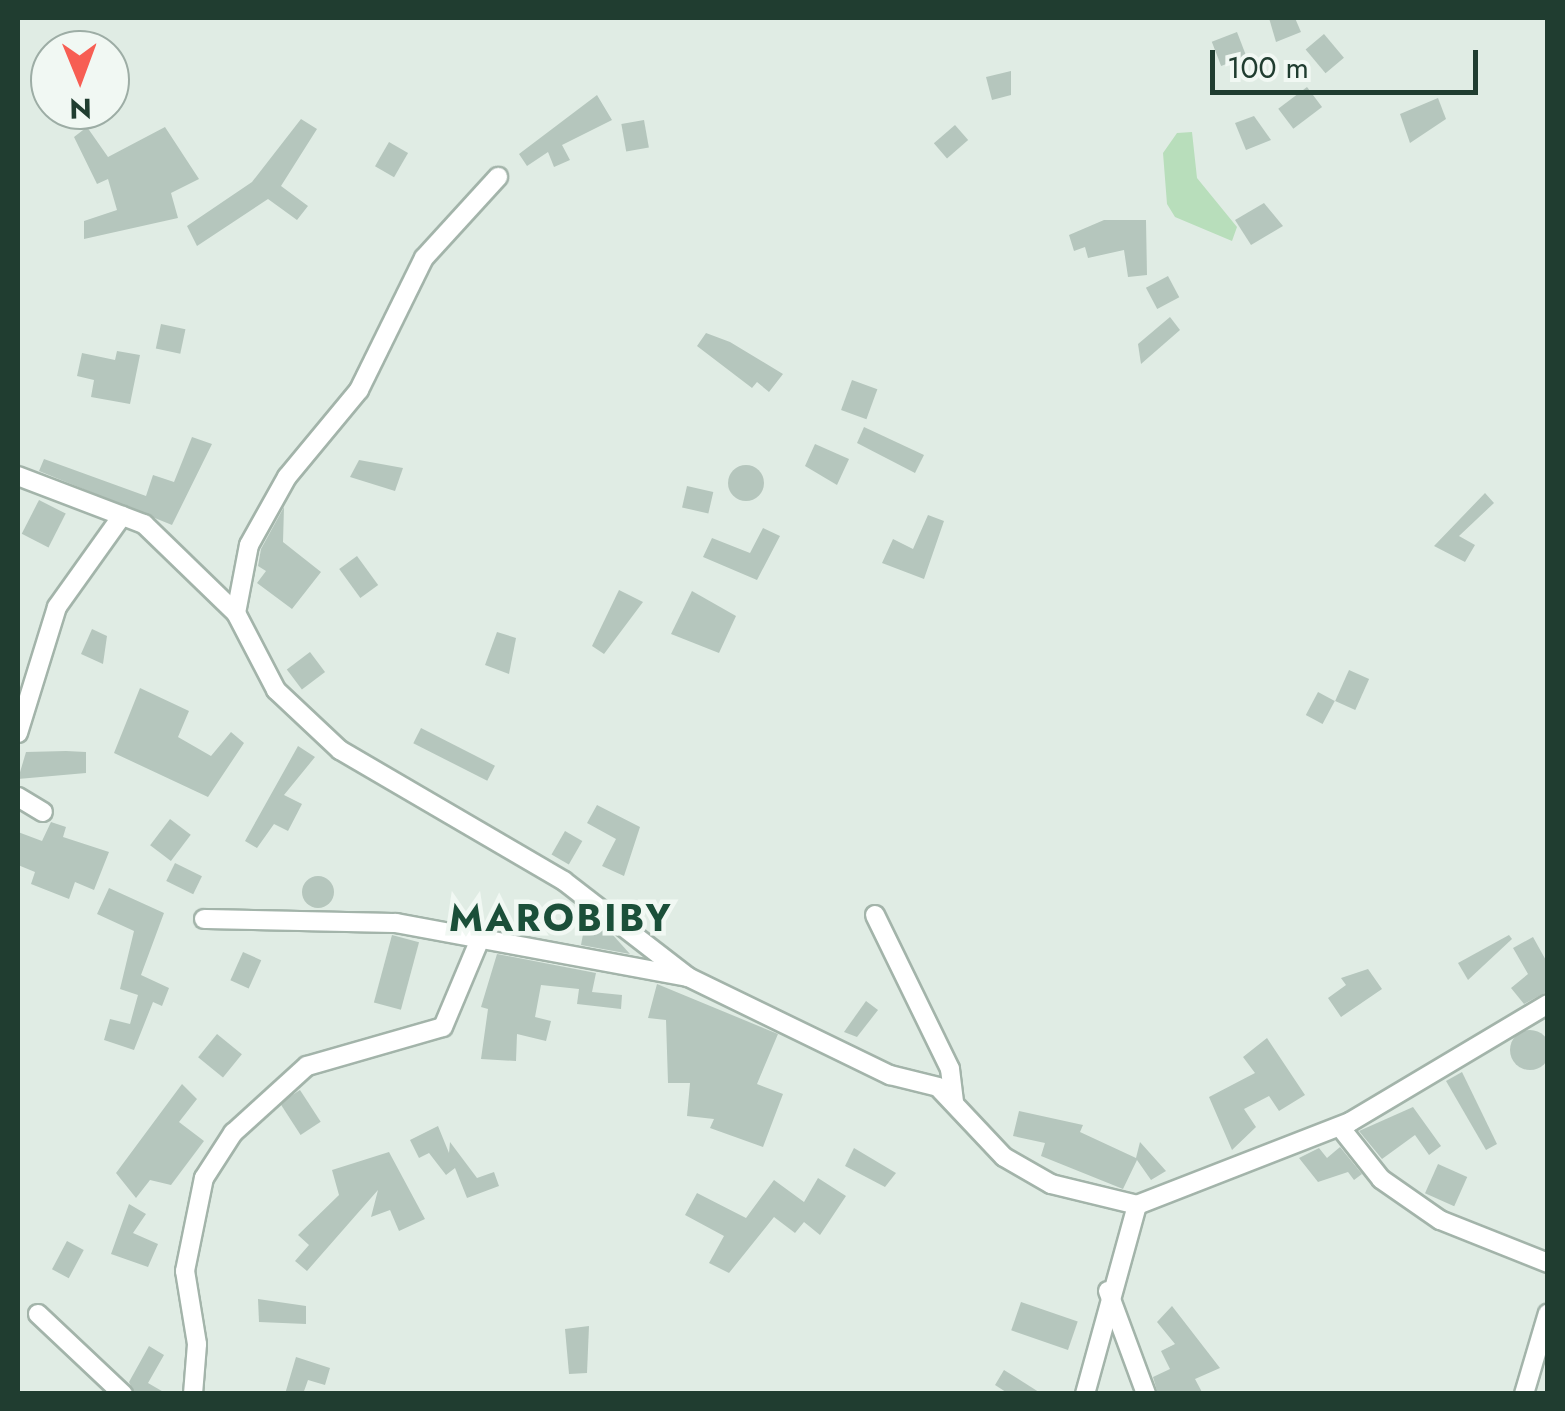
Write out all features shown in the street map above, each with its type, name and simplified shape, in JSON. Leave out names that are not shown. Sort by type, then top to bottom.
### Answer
[{"type":"street","points":[[236,613],[250,546],[287,478],[359,390],[424,258],[498,177]]},
{"type":"street","points":[[18,476],[122,516],[187,556],[236,613],[276,690],[340,750],[564,880],[688,977],[954,1102],[1004,1157],[1051,1184],[1137,1204],[1340,1126],[1548,1004]]},
{"type":"street","points":[[18,733],[57,607],[122,516]]},
{"type":"street","points":[[18,798],[43,812]]},
{"type":"street","points":[[875,915],[950,1068],[954,1102]]},
{"type":"street","points":[[204,919],[396,923],[688,977]]},
{"type":"street","points":[[194,1394],[197,1344],[184,1272],[204,1178],[233,1132],[307,1066],[443,1027],[480,939]]},
{"type":"street","points":[[1340,1126],[1381,1179],[1440,1220],[1548,1263]]},
{"type":"street","points":[[1085,1394],[1107,1288],[1137,1204]]},
{"type":"street","points":[[1107,1288],[1146,1394]]},
{"type":"street","points":[[1524,1394],[1548,1313]]},
{"type":"street","points":[[38,1314],[124,1394]]},
{"type":"green space","points":[[1192,132],[1197,178],[1237,227],[1232,241],[1175,217],[1167,204],[1163,153],[1177,133]]},
{"type":"building","points":[[1269,18],[1295,18],[1301,32],[1276,42]]},
{"type":"building","points":[[1237,32],[1246,56],[1221,66],[1212,42]]},
{"type":"building","points":[[1324,34],[1344,58],[1326,73],[1306,49]]},
{"type":"building","points":[[1011,71],[1011,95],[992,100],[986,77]]},
{"type":"building","points":[[1307,87],[1322,107],[1293,129],[1278,109]]},
{"type":"building","points":[[597,95],[612,120],[562,145],[570,160],[554,167],[548,152],[527,166],[519,154]]},
{"type":"building","points":[[1438,98],[1446,119],[1410,143],[1400,114]]},
{"type":"building","points":[[1254,116],[1271,140],[1246,150],[1235,123]]},
{"type":"building","points":[[301,119],[317,129],[281,186],[308,206],[297,220],[268,199],[197,246],[187,226],[252,182]]},
{"type":"building","points":[[644,120],[649,148],[626,152],[621,124]]},
{"type":"building","points":[[955,125],[968,140],[947,158],[934,143]]},
{"type":"building","points":[[165,127],[199,179],[171,193],[178,218],[84,239],[84,221],[117,210],[108,179],[97,184],[74,137],[89,130],[108,157]]},
{"type":"building","points":[[389,142],[408,153],[394,177],[375,166]]},
{"type":"building","points":[[1264,203],[1283,226],[1251,245],[1235,220]]},
{"type":"building","points":[[1104,220],[1146,220],[1147,275],[1128,277],[1124,250],[1088,258],[1085,247],[1074,251],[1069,235]]},
{"type":"building","points":[[1168,276],[1179,297],[1157,309],[1146,288]]},
{"type":"building","points":[[1170,317],[1180,330],[1141,364],[1138,344]]},
{"type":"building","points":[[161,324],[185,329],[180,354],[156,348]]},
{"type":"building","points":[[706,333],[730,342],[783,374],[769,392],[757,382],[752,388],[697,346]]},
{"type":"building","points":[[117,351],[140,355],[130,404],[91,397],[94,380],[77,376],[82,353],[115,360]]},
{"type":"building","points":[[852,380],[877,389],[866,419],[841,410]]},
{"type":"building","points":[[864,427],[924,455],[915,473],[857,443]]},
{"type":"building","points":[[192,437],[212,444],[172,525],[39,471],[44,459],[146,496],[153,475],[174,482]]},
{"type":"building","points":[[815,444],[849,459],[837,485],[805,466]]},
{"type":"building","points":[[359,460],[403,468],[395,491],[350,477]]},
{"type":"building","points":[[746,465],[759,470],[764,483],[759,496],[746,501],[733,496],[728,483],[733,470]]},
{"type":"building","points":[[687,486],[713,492],[708,514],[682,507]]},
{"type":"building","points":[[1485,493],[1494,503],[1459,536],[1475,545],[1465,562],[1434,546]]},
{"type":"building","points":[[39,500],[66,514],[48,547],[22,534]]},
{"type":"building","points":[[284,507],[283,542],[321,572],[292,609],[257,583],[266,571],[258,566],[261,549]]},
{"type":"building","points":[[928,515],[944,521],[924,579],[882,563],[893,539],[913,549]]},
{"type":"building","points":[[763,528],[780,536],[757,580],[703,557],[712,538],[750,553]]},
{"type":"building","points":[[357,556],[378,585],[360,598],[339,569]]},
{"type":"building","points":[[619,590],[643,602],[604,654],[592,646]]},
{"type":"building","points":[[692,591],[736,616],[719,653],[671,634]]},
{"type":"building","points":[[92,629],[107,636],[103,664],[81,654]]},
{"type":"building","points":[[497,632],[516,638],[509,674],[485,665]]},
{"type":"building","points":[[310,652],[325,672],[302,689],[287,669]]},
{"type":"building","points":[[1349,670],[1369,679],[1355,710],[1335,701]]},
{"type":"building","points":[[140,688],[189,711],[178,737],[211,756],[231,732],[244,743],[208,797],[114,753]]},
{"type":"building","points":[[1318,692],[1335,701],[1323,724],[1306,715]]},
{"type":"building","points":[[421,728],[495,766],[487,781],[413,743]]},
{"type":"building","points":[[298,746],[315,757],[284,795],[302,804],[288,831],[274,824],[257,848],[245,841]]},
{"type":"building","points":[[26,752],[86,752],[86,773],[18,779]]},
{"type":"building","points":[[597,805],[640,827],[624,876],[602,866],[616,839],[587,823]]},
{"type":"building","points":[[170,819],[191,835],[171,861],[150,845]]},
{"type":"building","points":[[51,822],[66,827],[63,837],[109,852],[94,890],[75,882],[69,899],[31,884],[35,872],[18,865],[18,832],[42,841]]},
{"type":"building","points":[[565,831],[582,841],[569,864],[552,854]]},
{"type":"building","points":[[175,863],[202,876],[193,894],[166,881]]},
{"type":"building","points":[[318,876],[329,881],[334,892],[329,903],[318,908],[307,903],[302,892],[307,881]]},
{"type":"building","points":[[109,888],[164,913],[141,975],[169,988],[162,1006],[153,1002],[134,1050],[104,1040],[110,1019],[130,1024],[138,995],[120,989],[134,931],[97,914]]},
{"type":"building","points":[[585,924],[612,934],[630,954],[581,945]]},
{"type":"building","points":[[392,935],[419,942],[401,1010],[374,1003]]},
{"type":"building","points":[[1509,935],[1512,939],[1468,980],[1458,963]]},
{"type":"building","points":[[1533,937],[1548,964],[1548,991],[1524,1004],[1511,988],[1528,974],[1513,948]]},
{"type":"building","points":[[243,952],[261,960],[249,988],[230,980]]},
{"type":"building","points":[[497,954],[596,973],[592,992],[622,995],[621,1009],[577,1004],[579,989],[541,985],[535,1017],[551,1021],[546,1041],[517,1034],[516,1061],[481,1059],[488,1009],[481,1007]]},
{"type":"building","points":[[1368,969],[1382,989],[1341,1017],[1328,998],[1346,985],[1341,978]]},
{"type":"building","points":[[657,984],[778,1034],[757,1084],[783,1094],[763,1147],[710,1128],[714,1119],[687,1116],[690,1083],[668,1083],[666,1020],[648,1018]]},
{"type":"building","points":[[866,1001],[878,1010],[857,1037],[844,1032]]},
{"type":"building","points":[[1530,1030],[1544,1036],[1550,1050],[1544,1064],[1530,1070],[1516,1064],[1510,1050],[1516,1036]]},
{"type":"building","points":[[217,1034],[242,1054],[223,1077],[198,1057]]},
{"type":"building","points":[[1267,1038],[1305,1095],[1279,1111],[1269,1096],[1244,1109],[1256,1127],[1232,1150],[1209,1097],[1255,1073],[1243,1057]]},
{"type":"building","points":[[1462,1072],[1497,1144],[1486,1150],[1446,1081]]},
{"type":"building","points":[[182,1084],[197,1099],[179,1122],[204,1141],[171,1185],[150,1180],[136,1198],[116,1173]]},
{"type":"building","points":[[300,1090],[321,1122],[301,1135],[280,1103]]},
{"type":"building","points":[[1413,1107],[1441,1146],[1429,1155],[1415,1135],[1382,1159],[1359,1131]]},
{"type":"building","points":[[1019,1111],[1083,1125],[1080,1132],[1136,1158],[1140,1142],[1166,1171],[1151,1180],[1137,1160],[1123,1189],[1041,1156],[1045,1143],[1013,1136]]},
{"type":"building","points":[[438,1126],[449,1153],[450,1142],[477,1178],[494,1172],[499,1186],[467,1198],[455,1168],[446,1175],[429,1153],[419,1158],[410,1140]]},
{"type":"building","points":[[1340,1147],[1362,1174],[1354,1180],[1348,1172],[1318,1182],[1299,1158],[1319,1148],[1327,1158]]},
{"type":"building","points":[[854,1148],[896,1173],[885,1187],[845,1166]]},
{"type":"building","points":[[389,1152],[425,1219],[399,1231],[390,1210],[371,1217],[378,1190],[307,1271],[295,1261],[309,1245],[298,1235],[339,1195],[332,1170]]},
{"type":"building","points":[[1438,1164],[1467,1177],[1454,1206],[1425,1193]]},
{"type":"building","points":[[818,1178],[846,1196],[820,1235],[804,1222],[795,1233],[774,1217],[729,1273],[709,1263],[724,1236],[685,1215],[697,1193],[746,1218],[774,1180],[804,1202]]},
{"type":"building","points":[[129,1204],[146,1214],[133,1233],[158,1244],[148,1267],[111,1254]]},
{"type":"building","points":[[67,1241],[84,1250],[69,1278],[52,1269]]},
{"type":"building","points":[[258,1299],[306,1306],[306,1324],[259,1322]]},
{"type":"building","points":[[1021,1302],[1078,1322],[1068,1350],[1011,1330]]},
{"type":"building","points":[[1172,1306],[1220,1368],[1195,1379],[1203,1394],[1158,1394],[1153,1377],[1170,1369],[1161,1351],[1175,1344],[1157,1322]]},
{"type":"building","points":[[589,1326],[587,1373],[569,1374],[565,1329]]},
{"type":"building","points":[[149,1346],[164,1355],[148,1383],[167,1394],[135,1394],[129,1382]]},
{"type":"building","points":[[296,1357],[330,1368],[325,1385],[308,1380],[303,1394],[285,1394]]},
{"type":"building","points":[[1004,1370],[1042,1394],[1009,1394],[995,1385]]},
{"type":"district","name":"MAROBIBY","points":[[561,918]]}]
